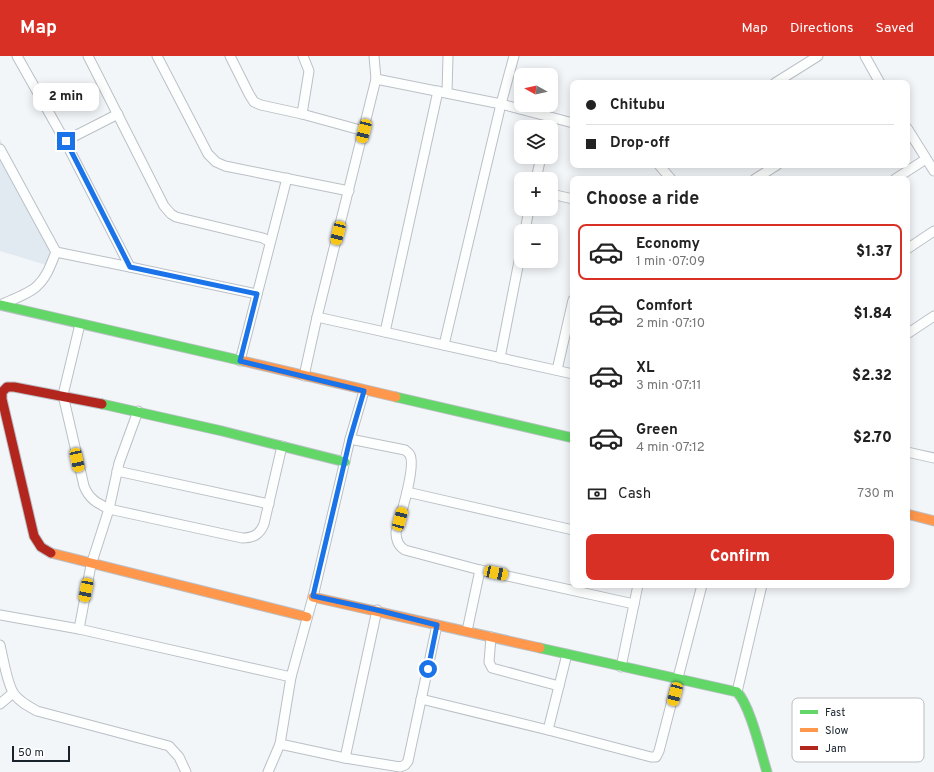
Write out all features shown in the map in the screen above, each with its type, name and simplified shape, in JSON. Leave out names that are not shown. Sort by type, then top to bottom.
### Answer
[{"type":"street","points":[[17,56],[66,141],[130,267]]},
{"type":"street","points":[[158,56],[208,154],[216,162],[225,166],[349,191]]},
{"type":"street","points":[[230,56],[254,102],[364,131]]},
{"type":"street","points":[[302,114],[309,70],[303,56]]},
{"type":"street","points":[[304,376],[317,317],[376,79],[374,56]]},
{"type":"street","points":[[384,332],[443,92],[448,56]]},
{"type":"street","points":[[444,345],[500,104],[514,56]]},
{"type":"street","points":[[780,80],[818,56]]},
{"type":"street","points":[[865,56],[878,80]]},
{"type":"street","points":[[90,57],[164,206],[170,214],[176,217],[263,238],[270,242]]},
{"type":"street","points":[[376,79],[500,104],[570,122]]},
{"type":"street","points":[[66,141],[118,114]]},
{"type":"street","points":[[910,133],[934,171]]},
{"type":"street","points":[[0,149],[56,252]]},
{"type":"street","points":[[900,176],[926,159]]},
{"type":"street","points":[[662,168],[668,176]]},
{"type":"street","points":[[760,176],[772,168]]},
{"type":"street","points":[[240,361],[287,178]]},
{"type":"street","points":[[558,196],[570,198]]},
{"type":"street","points":[[910,247],[934,231]]},
{"type":"street","points":[[56,252],[257,294]]},
{"type":"street","points":[[0,305],[28,293],[37,286],[46,275],[56,252]]},
{"type":"street","points":[[500,358],[518,268]]},
{"type":"street","points":[[0,305],[364,391],[570,437]]},
{"type":"street","points":[[557,370],[570,313]]},
{"type":"street","points":[[910,329],[934,316]]},
{"type":"street","points":[[317,317],[570,373]]},
{"type":"street","points":[[80,324],[63,395],[84,486],[87,493],[95,503],[109,509],[242,538],[250,538],[262,530],[282,446]]},
{"type":"street","points":[[307,617],[92,565],[50,553],[41,547],[34,536],[2,399],[2,392],[7,387],[14,386],[63,395],[138,411],[345,462]]},
{"type":"street","points":[[268,772],[280,744],[292,677],[313,596],[350,439],[364,391]]},
{"type":"street","points":[[79,629],[92,565],[109,509],[117,471],[122,453],[138,411]]},
{"type":"street","points":[[350,439],[405,450],[410,455],[411,466],[407,492],[396,532],[396,539],[401,548],[480,570],[634,604]]},
{"type":"street","points":[[910,453],[934,458]]},
{"type":"street","points":[[117,471],[269,504]]},
{"type":"street","points":[[407,492],[570,529]]},
{"type":"street","points":[[910,515],[934,521]]},
{"type":"street","points":[[467,631],[480,570]]},
{"type":"street","points":[[621,667],[637,588]]},
{"type":"street","points":[[421,699],[656,757],[679,679],[701,588]]},
{"type":"street","points":[[737,692],[761,588]]},
{"type":"street","points":[[313,596],[621,667],[737,692],[742,697],[748,712],[767,772]]},
{"type":"street","points":[[345,758],[377,610]]},
{"type":"street","points":[[0,615],[79,629],[292,677]]},
{"type":"street","points":[[280,744],[345,758],[400,767],[405,765],[408,761],[437,625]]},
{"type":"street","points":[[492,637],[489,662],[492,668],[559,686]]},
{"type":"street","points":[[0,645],[13,693],[23,703],[37,711],[169,746],[179,758],[186,772]]},
{"type":"street","points":[[548,730],[568,654]]},
{"type":"street","points":[[0,704],[13,693]]},
{"type":"shaded area","points":[[0,139],[57,250],[46,265],[0,251]]},
{"type":"traffic: fast","points":[[0,305],[243,361]]},
{"type":"traffic: fast","points":[[396,397],[570,437]]},
{"type":"traffic: fast","points":[[102,404],[222,431],[345,462]]},
{"type":"traffic: fast","points":[[540,648],[737,692],[742,698],[751,718],[767,772]]},
{"type":"traffic: slow","points":[[243,361],[396,397]]},
{"type":"traffic: slow","points":[[910,515],[934,521]]},
{"type":"traffic: slow","points":[[51,553],[307,617]]},
{"type":"traffic: slow","points":[[313,597],[540,648]]},
{"type":"traffic: jam","points":[[51,553],[41,547],[34,536],[2,399],[2,392],[7,387],[14,387],[102,404]]},
{"type":"route","points":[[66,141],[130,267],[257,294],[240,361],[364,391],[350,439],[313,596],[437,625],[428,669]]}]
